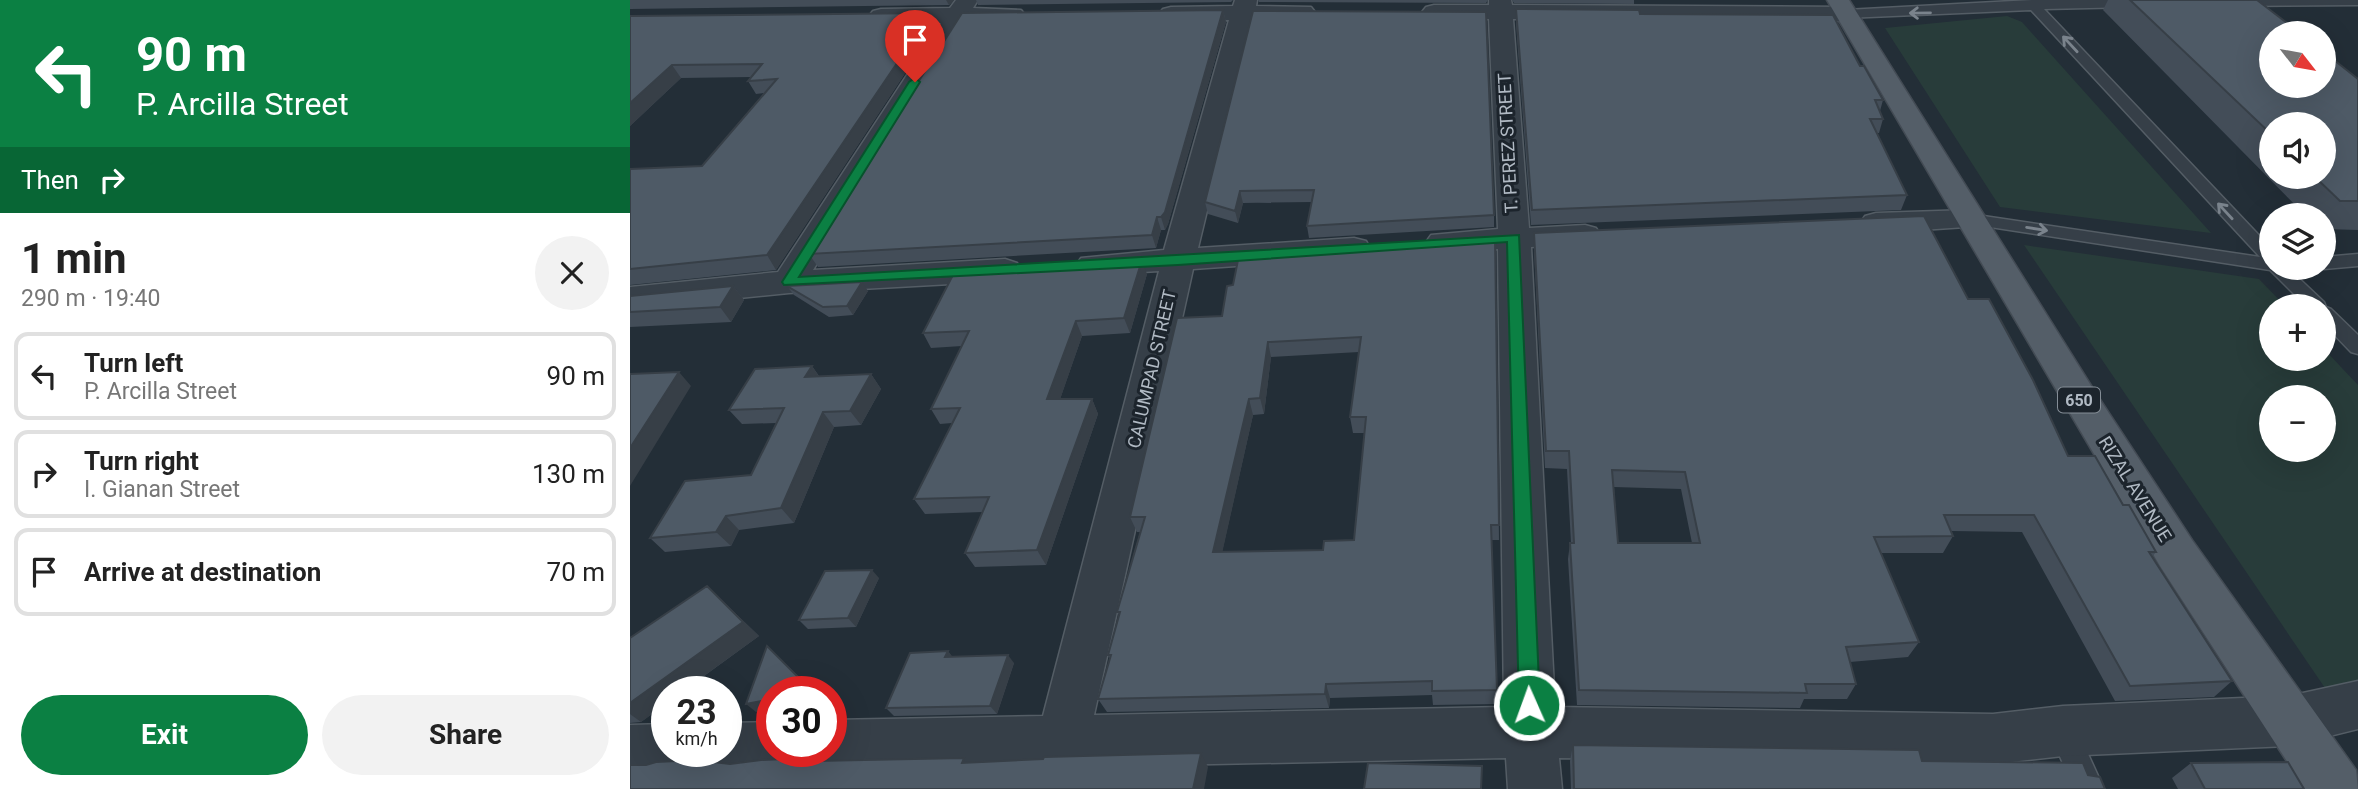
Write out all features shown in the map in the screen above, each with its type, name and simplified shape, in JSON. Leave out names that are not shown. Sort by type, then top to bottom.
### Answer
[{"type":"main road","name":"RIZAL AVENUE","points":[[1842,7],[2154,518],[2288,721],[2337,789]]},
{"type":"street","points":[[1148,14],[1244,6],[1324,12]]},
{"type":"street","name":"CALUMPAD STREET","points":[[1063,740],[1178,260],[1244,6]]},
{"type":"street","points":[[1405,12],[1500,6],[1842,7]]},
{"type":"street","name":"T. PEREZ STREET","points":[[1500,6],[1514,238],[1530,732],[1535,789]]},
{"type":"street","points":[[789,282],[962,8]]},
{"type":"street","points":[[861,16],[962,8],[1040,15]]},
{"type":"street","points":[[1845,224],[1970,219]]},
{"type":"street","points":[[630,298],[789,282],[1611,234]]},
{"type":"street","points":[[847,746],[1530,732],[1993,739],[2063,731],[2288,721],[2358,705]]},
{"type":"street","points":[[630,751],[651,750]]},
{"type":"lane","points":[[2217,2],[2358,1]]},
{"type":"lane","points":[[1842,7],[1939,12],[2060,2],[2141,3]]},
{"type":"lane","points":[[2255,2],[2275,18]]},
{"type":"lane","points":[[2032,4],[2259,249]]},
{"type":"lane","points":[[1970,219],[2259,261]]},
{"type":"lane","points":[[2336,262],[2358,260]]},
{"type":"lane","points":[[2290,280],[2305,294]]},
{"type":"lane","points":[[2336,325],[2358,347]]},
{"type":"lane","points":[[2063,731],[2089,789]]},
{"type":"green space","points":[[2007,16],[2022,22],[2211,233],[2000,207],[1885,28]]},
{"type":"green space","points":[[2024,245],[2259,279],[2273,294],[2259,294],[2259,371],[2336,371],[2336,362],[2358,385],[2358,684],[2327,691]]},
{"type":"building","points":[[2130,0],[2257,0],[2284,21],[2259,21],[2259,98],[2336,98],[2336,62],[2358,79],[2358,201],[2340,201],[2328,189],[2336,189],[2336,112],[2259,112],[2259,123]]},
{"type":"building","points":[[1516,9],[1639,10],[1640,14],[1833,15],[1860,66],[1864,66],[1883,100],[1875,100],[1883,119],[1870,119],[1907,195],[1532,210]]},
{"type":"building","points":[[1223,10],[1165,212],[1161,217],[1157,217],[1152,235],[809,254],[962,13]]},
{"type":"building","points":[[1253,11],[1486,12],[1494,215],[1307,226],[1314,190],[1240,191],[1235,211],[1205,202]]},
{"type":"building","points":[[931,13],[767,255],[630,269],[630,169],[702,166],[777,79],[748,81],[762,64],[672,65],[630,103],[630,16]]},
{"type":"building","points":[[1924,216],[1968,299],[1989,299],[2033,380],[2068,456],[2095,456],[2123,505],[2129,505],[2156,552],[2149,552],[2232,681],[2130,686],[2034,515],[1944,515],[1953,536],[1874,537],[1919,642],[1846,647],[1856,684],[1805,684],[1807,693],[1579,690],[1570,543],[1574,543],[1569,451],[1546,451],[1534,233]],"holes":[[[1612,470],[1685,472],[1700,543],[1618,543]]]},
{"type":"building","points":[[1495,237],[1499,525],[1491,525],[1497,690],[1432,691],[1432,681],[1326,684],[1325,694],[1098,699],[1111,655],[1108,655],[1120,612],[1117,612],[1145,517],[1130,517],[1177,318],[1222,316],[1227,286],[1233,285],[1239,255],[1301,252],[1301,249]],"holes":[[[1361,337],[1350,417],[1366,417],[1354,540],[1324,541],[1323,550],[1213,552],[1249,399],[1260,398],[1268,342]]]},
{"type":"building","points":[[1142,260],[1124,318],[1076,321],[1047,399],[1092,399],[1037,550],[965,553],[989,497],[914,499],[960,408],[931,409],[969,331],[923,333],[955,271]]},
{"type":"building","points":[[862,282],[847,306],[823,307],[787,286]]},
{"type":"building","points":[[733,286],[720,307],[630,312],[630,296]]},
{"type":"building","points":[[812,366],[805,377],[871,374],[850,411],[823,412],[781,508],[726,516],[716,532],[650,538],[685,481],[751,475],[784,408],[729,410],[755,369]]},
{"type":"building","points":[[679,372],[630,448],[630,374]]},
{"type":"building","points":[[872,570],[848,618],[799,620],[825,571]]},
{"type":"building","points":[[707,586],[743,622],[668,676],[651,676],[651,688],[630,703],[630,638]]},
{"type":"building","points":[[767,646],[797,676],[756,676]]},
{"type":"building","points":[[948,651],[945,657],[1008,655],[990,706],[886,708],[910,653]]},
{"type":"building","points":[[756,676],[756,702],[746,704]]},
{"type":"building","points":[[1573,745],[1919,750],[1922,761],[2083,763],[2088,775],[2100,777],[2105,789],[1574,789]]},
{"type":"building","points":[[1201,753],[1193,789],[630,789],[630,765],[742,767],[742,762],[756,761],[756,767],[847,767],[847,760],[964,758],[962,763],[1044,757]]},
{"type":"building","points":[[2288,762],[2304,789],[2205,789],[2191,763]]},
{"type":"building","points":[[1368,763],[1482,766],[1481,789],[1364,789]]},
{"type":"route","points":[[915,82],[789,282],[1514,238],[1529,705]]}]
